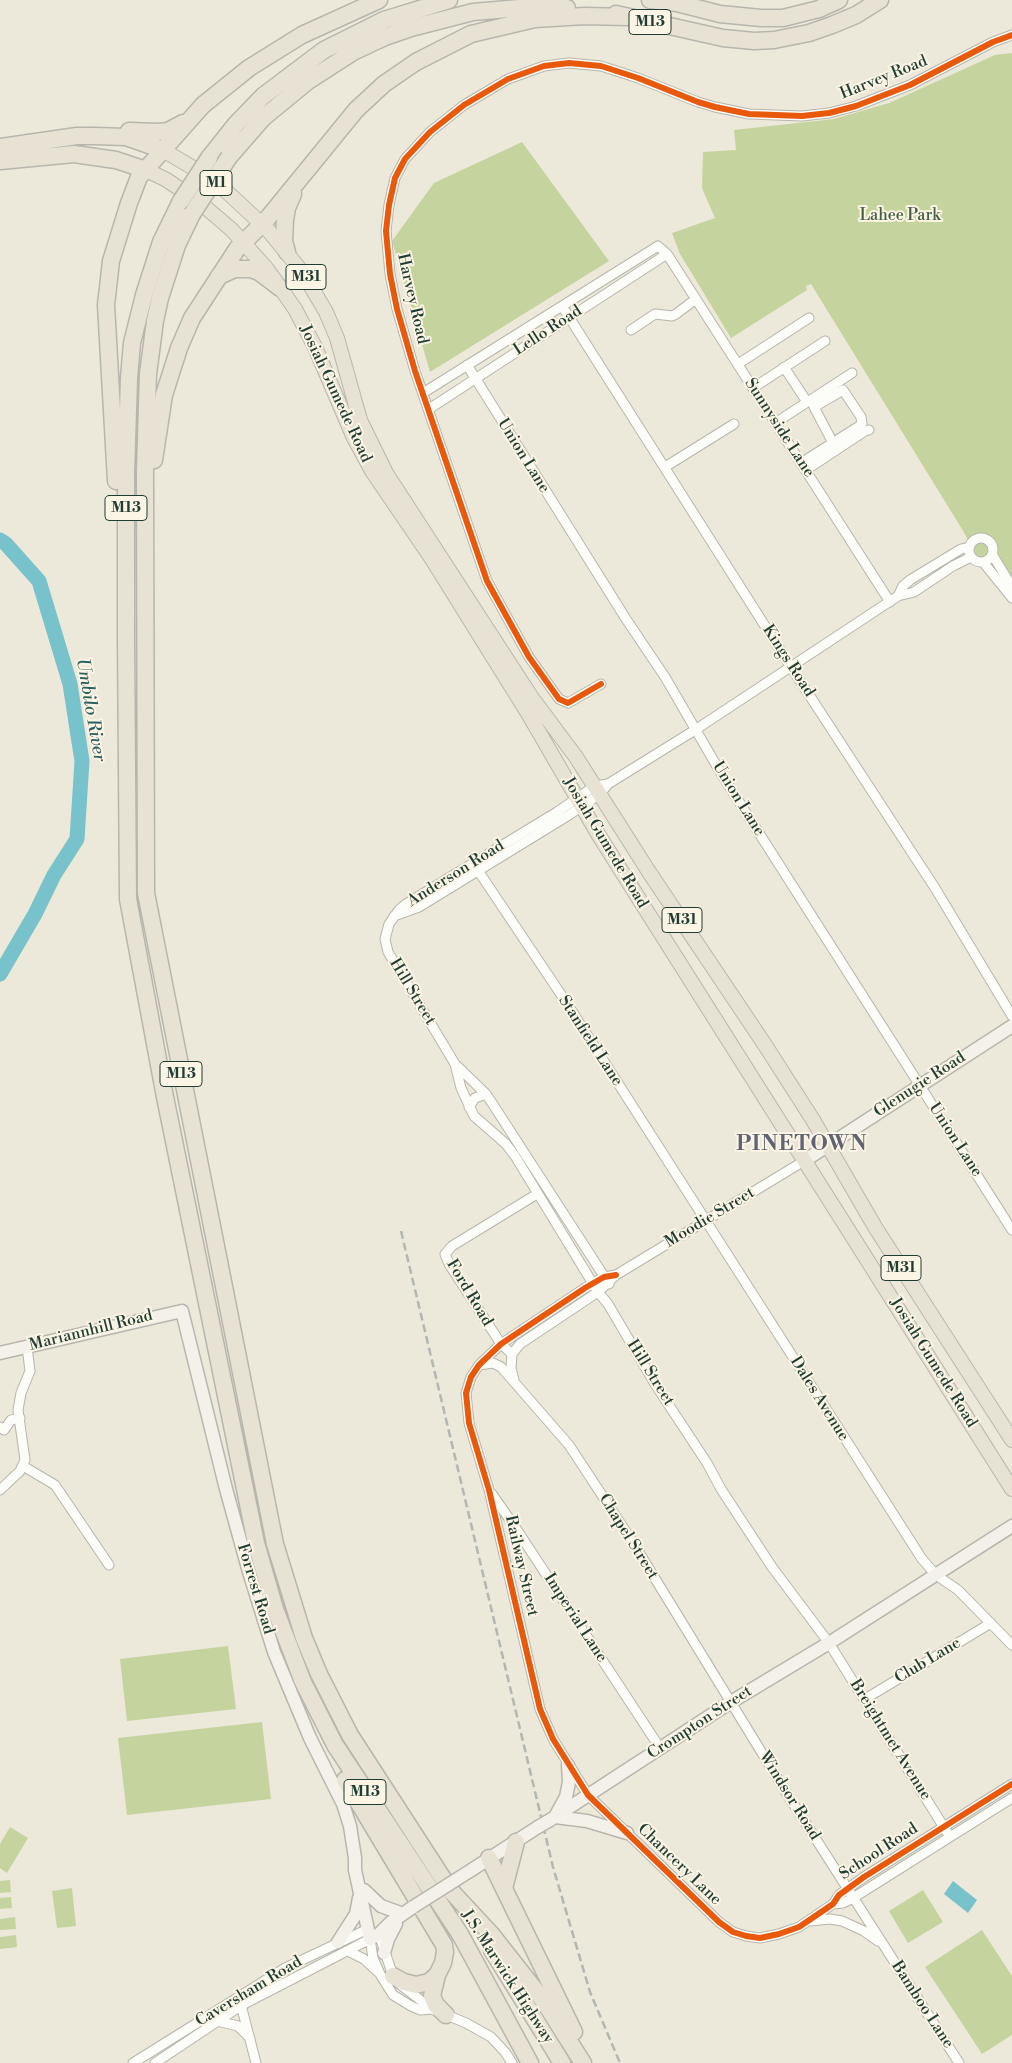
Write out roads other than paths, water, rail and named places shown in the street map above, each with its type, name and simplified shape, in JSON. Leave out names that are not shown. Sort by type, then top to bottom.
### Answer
[{"type":"highway","points":[[126,638],[119,586],[116,467],[106,305],[111,261],[129,203],[140,177],[191,118],[217,93],[265,57],[328,22],[378,0]]},
{"type":"highway","name":"M13","points":[[449,0],[384,20],[324,50],[263,96],[236,124],[209,158],[181,201],[161,242],[152,267],[132,343],[126,473],[126,638],[128,899],[167,1107],[256,1543],[286,1641],[303,1682],[335,1745],[460,1934]]},
{"type":"highway","name":"M13","points":[[650,0],[745,17],[783,18],[819,9],[839,0]]},
{"type":"highway","name":"M13","points":[[451,1891],[350,1735],[332,1701],[304,1638],[275,1544],[147,905],[144,692],[145,472],[148,374],[160,298],[177,245],[192,214],[228,157],[263,118],[308,81],[353,52],[411,28],[473,12],[531,7],[596,10],[731,39],[774,40],[809,33],[832,25],[856,15],[880,0]]},
{"type":"highway","points":[[144,692],[151,479],[164,395],[170,371],[185,332],[206,294],[243,242],[262,224],[304,175],[356,110],[384,84],[416,62],[452,43],[488,30],[535,19],[584,16],[627,17]]},
{"type":"highway","points":[[95,136],[126,131],[168,131],[191,118]]},
{"type":"highway","name":"M1","points":[[0,147],[77,136],[95,136],[126,138],[163,150]]},
{"type":"highway","name":"M1","points":[[0,161],[74,154],[105,158],[146,170]]},
{"type":"highway","points":[[105,158],[116,163],[126,172],[130,187],[129,203]]},
{"type":"highway","points":[[287,252],[284,232],[287,208],[304,175]]},
{"type":"highway","points":[[219,276],[235,269],[251,269],[259,272],[280,288]]},
{"type":"highway","points":[[286,1641],[292,1667],[316,1726],[367,1819],[442,1940],[445,1956],[432,1988],[432,1996],[439,2012]]},
{"type":"highway","points":[[504,1888],[520,1839]]},
{"type":"highway","points":[[489,1858],[589,2063]]},
{"type":"highway","points":[[451,1891],[491,1934],[543,2000],[583,2063]]},
{"type":"highway","name":"J.S. Marwick Highway","points":[[451,1891],[493,1951],[562,2063]]},
{"type":"highway","points":[[460,1934],[530,2063]]},
{"type":"highway","name":"J.S. Marwick Highway","points":[[460,1934],[541,2063]]},
{"type":"highway","points":[[386,1975],[404,1982],[420,1985],[429,1982],[437,1975]]},
{"type":"main road","name":"M1","points":[[163,150],[218,185],[262,224]]},
{"type":"main road","name":"M1","points":[[146,170],[165,179],[197,200],[243,242]]},
{"type":"main road","name":"Josiah Gumede Road","points":[[262,224],[303,272],[326,312],[337,338],[360,420],[386,473],[532,698],[601,788],[828,1144],[875,1227],[1012,1440]]},
{"type":"main road","name":"Josiah Gumede Road","points":[[243,242],[295,309],[315,347],[354,438],[366,460],[432,559],[529,715],[578,803],[1012,1489]]},
{"type":"street","name":"Harvey Road","points":[[601,684],[574,701],[565,703],[559,699],[529,657],[487,581],[428,409],[397,309],[390,274],[386,231],[392,190],[400,168],[414,148],[442,122],[486,91],[508,78],[554,64],[583,64],[616,70],[698,102],[734,111],[782,116],[830,113],[856,106],[910,85],[993,42],[1012,35]]},
{"type":"street","name":"Lello Road","points":[[423,393],[658,246]]},
{"type":"street","name":"Sunnyside Lane","points":[[658,246],[667,254],[890,602]]},
{"type":"street","name":"Lello Road","points":[[428,409],[667,254]]},
{"type":"street","points":[[631,330],[656,314],[672,316],[696,299]]},
{"type":"street","name":"Kings Road","points":[[562,306],[791,667],[936,888],[1012,1016]]},
{"type":"street","points":[[738,364],[808,318]]},
{"type":"street","points":[[753,388],[825,341]]},
{"type":"street","name":"Union Lane","points":[[467,366],[621,611],[665,677],[695,730],[919,1086],[1012,1230]]},
{"type":"street","points":[[784,367],[807,402]]},
{"type":"street","points":[[775,422],[852,373]]},
{"type":"street","points":[[803,467],[863,422],[843,390],[814,407],[833,443]]},
{"type":"street","points":[[665,467],[734,424]]},
{"type":"street","points":[[803,467],[869,430]]},
{"type":"street","points":[[1012,587],[992,554],[991,543],[984,538],[974,540],[969,547],[972,557],[983,562],[1012,598]]},
{"type":"street","name":"Anderson Road","points":[[898,596],[903,586],[910,580],[961,549],[969,547]]},
{"type":"street","points":[[983,562],[990,558],[992,554]]},
{"type":"street","name":"Anderson Road","points":[[394,916],[406,904],[475,867],[695,730],[898,596],[914,592],[953,566],[972,557]]},
{"type":"street","name":"Stanfield Lane","points":[[475,867],[563,997],[705,1220]]},
{"type":"street","name":"Hill Street","points":[[394,916],[389,924],[385,939],[388,952],[455,1064],[486,1094],[606,1281]]},
{"type":"street","name":"Glenugie Road","points":[[804,1161],[1012,1026]]},
{"type":"street","name":"Hill Street","points":[[455,1064],[468,1107],[480,1123],[506,1144],[598,1292],[608,1304],[655,1384],[687,1432],[721,1489],[772,1567],[829,1643]]},
{"type":"street","points":[[468,1107],[475,1098],[486,1094]]},
{"type":"street","name":"Moodie Street","points":[[501,1344],[593,1284],[606,1281],[804,1161]]},
{"type":"street","name":"Ford Road","points":[[512,1354],[501,1344],[448,1264],[445,1254],[452,1246],[537,1194]]},
{"type":"street","name":"Dales Avenue","points":[[705,1220],[922,1559],[936,1574],[958,1590],[1012,1645]]},
{"type":"street","name":"Moodie Street","points":[[512,1354],[524,1341],[598,1292],[606,1281]]},
{"type":"street","name":"Mariannhill Road","points":[[0,1353],[161,1314],[182,1311]]},
{"type":"street","name":"Forrest Road","points":[[182,1311],[226,1489],[268,1634],[310,1738],[344,1804],[355,1858],[355,1870],[373,1932]]},
{"type":"street","points":[[161,1314],[173,1319],[188,1334]]},
{"type":"street","name":"Railway Street","points":[[501,1344],[479,1365],[467,1386],[469,1423],[489,1490],[540,1709],[545,1724],[568,1765],[588,1795]]},
{"type":"street","points":[[0,1490],[15,1477],[23,1466],[24,1451],[19,1402],[30,1371],[27,1346]]},
{"type":"street","points":[[512,1354],[511,1368],[514,1380]]},
{"type":"street","name":"Chapel Street","points":[[479,1365],[488,1363],[497,1365],[514,1380],[569,1445],[632,1541],[731,1702]]},
{"type":"street","points":[[0,1427],[4,1430],[11,1420],[20,1418]]},
{"type":"street","points":[[23,1466],[56,1485],[109,1565]]},
{"type":"street","name":"Imperial Lane","points":[[489,1490],[660,1748]]},
{"type":"street","name":"Crompton Street","points":[[373,1932],[552,1819],[731,1702],[829,1643],[1012,1526]]},
{"type":"street","name":"Club Lane","points":[[865,1699],[991,1623]]},
{"type":"street","name":"Breightmet Avenue","points":[[829,1643],[950,1837]]},
{"type":"street","name":"Windsor Road","points":[[731,1702],[848,1889]]},
{"type":"street","points":[[568,1765],[569,1782],[566,1797],[552,1819],[587,1821],[627,1833]]},
{"type":"street","name":"School Road","points":[[760,1938],[793,1930],[833,1904],[839,1895],[848,1889],[1012,1784]]},
{"type":"street","name":"Chancery Lane","points":[[588,1795],[719,1922],[733,1932],[760,1938]]},
{"type":"street","name":"School Road","points":[[833,1904],[843,1903],[853,1898],[1012,1798]]},
{"type":"street","name":"Bamboo Lane","points":[[848,1889],[959,2063]]},
{"type":"street","points":[[439,2012],[420,2010],[402,2002],[393,1995],[386,1975],[384,1954],[388,1939],[408,1910],[381,1906],[362,1891],[356,1914],[343,1947],[364,1959],[386,1975],[439,2012],[466,2023],[491,2037],[506,2052],[512,2063]]},
{"type":"street","name":"Bamboo Lane","points":[[806,1922],[818,1920],[842,1921],[864,1931],[884,1946]]},
{"type":"street","points":[[373,1932],[384,1954]]},
{"type":"street","points":[[373,1932],[373,1958],[386,1975]]},
{"type":"street","name":"Caversham Road","points":[[134,2063],[240,2001],[373,1932]]},
{"type":"street","name":"Caversham Road","points":[[155,2063],[218,2021],[240,2001],[285,1968],[343,1947]]},
{"type":"street","points":[[240,2001],[256,2063]]},
{"type":"street","points":[[218,2021],[238,2026],[250,2038]]},
{"type":"water","points":[[953,1881],[977,1900],[968,1913],[944,1894]]},
{"type":"waterway","name":"Umbilo River","points":[[0,540],[6,544],[39,581],[70,684],[82,761],[77,839],[54,875],[35,914],[0,974]]},
{"type":"railway","points":[[401,1231],[553,1867],[590,1992],[620,2063]]},
{"type":"district","name":"PINETOWN","points":[[802,1145]]},
{"type":"park label","name":"Lahee Park","points":[[900,216]]}]
